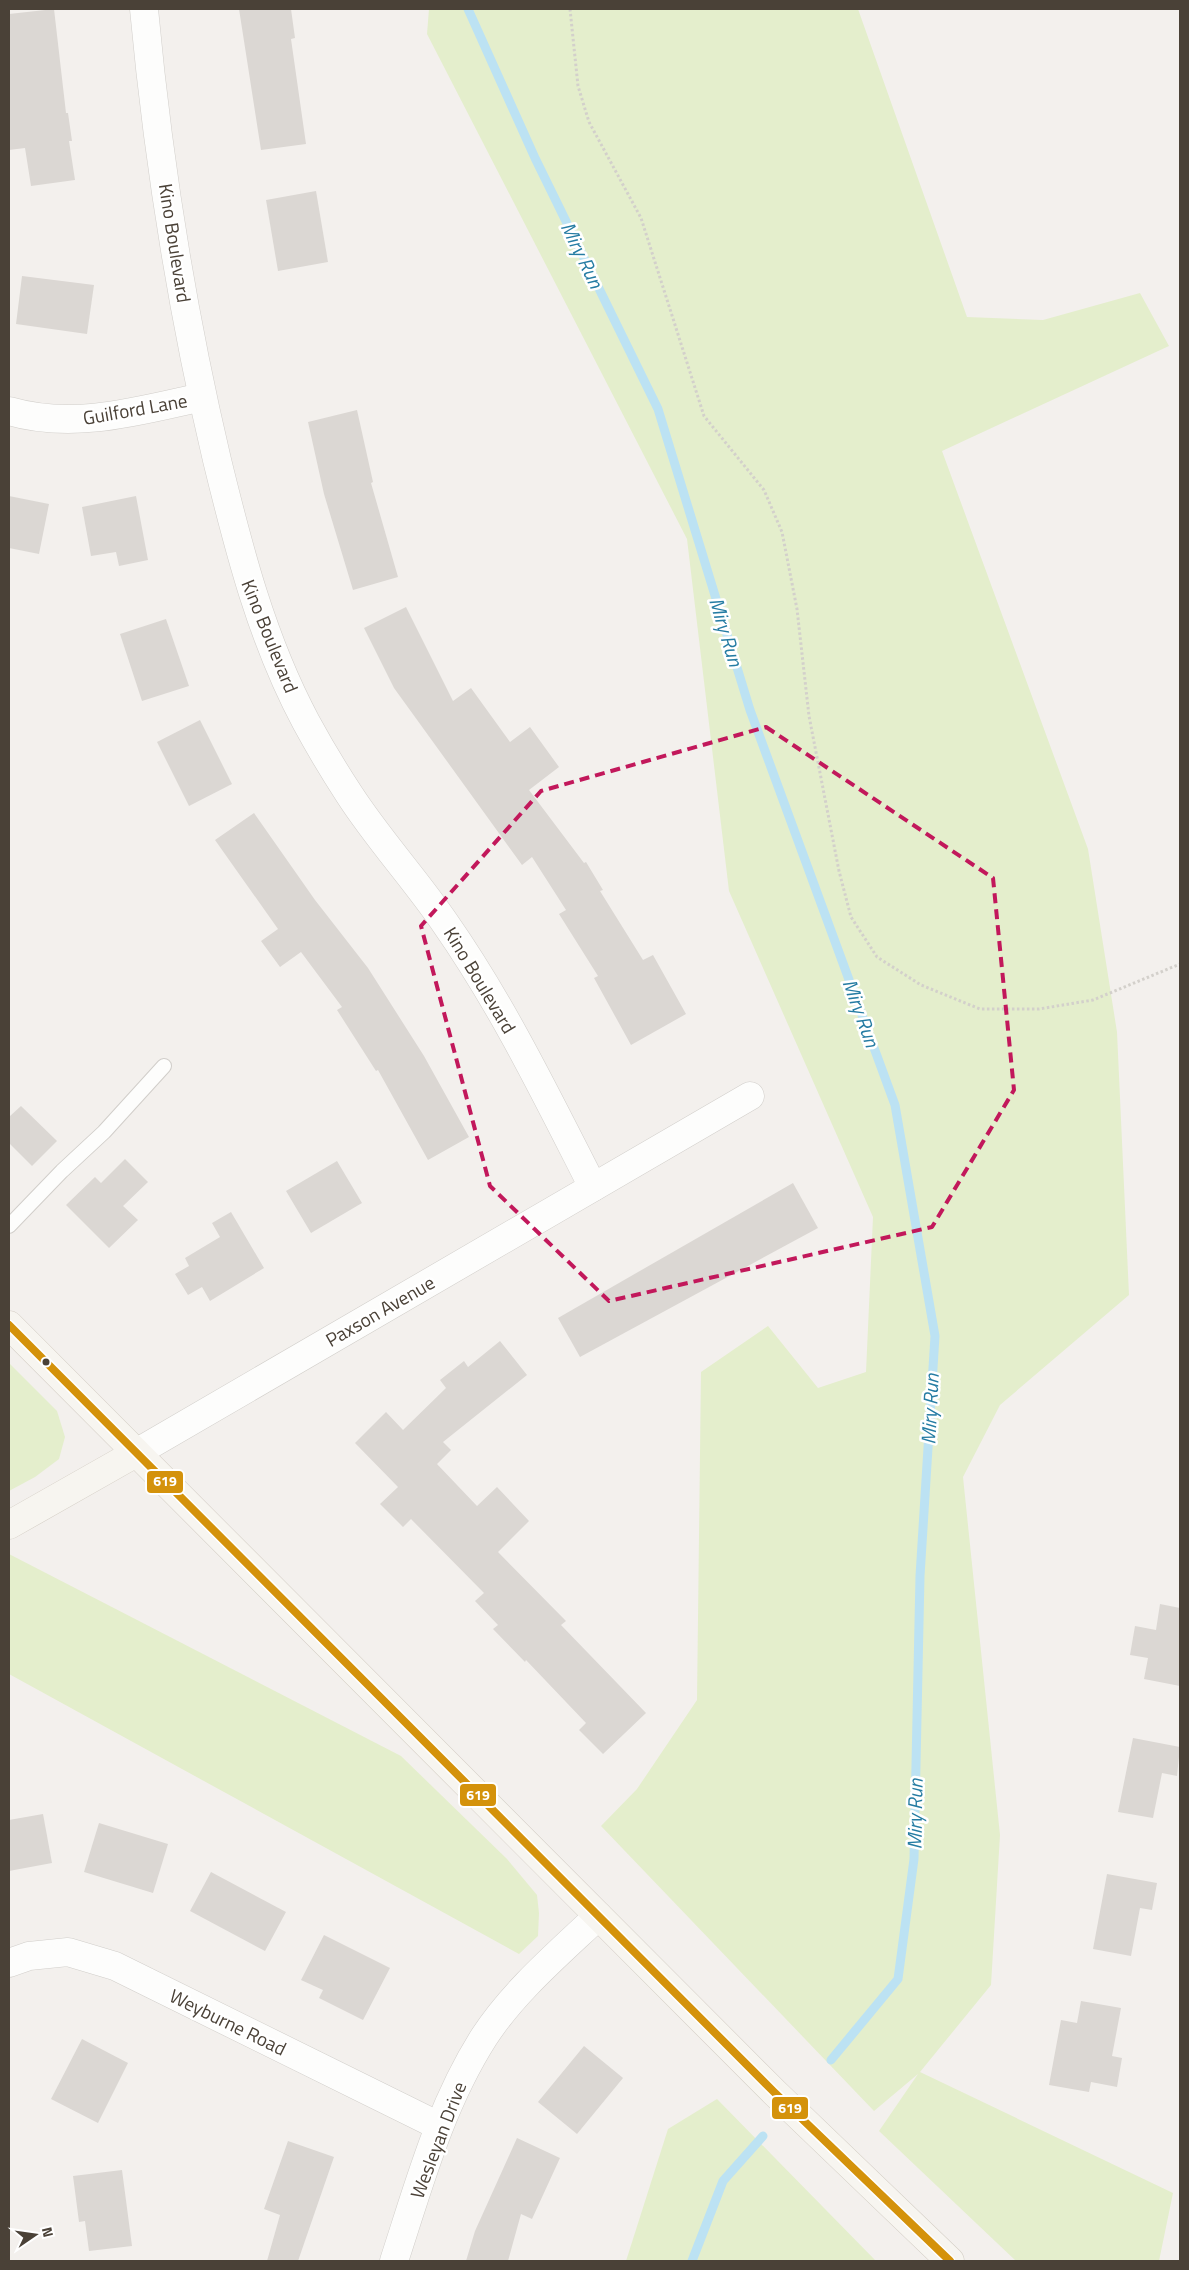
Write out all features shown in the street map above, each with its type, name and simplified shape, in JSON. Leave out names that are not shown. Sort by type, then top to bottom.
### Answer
[{"type":"main road","points":[[9,1325],[774,2092],[950,2261]]},
{"type":"main road","name":"Paxson Avenue","points":[[9,1525],[136,1453]]},
{"type":"street","name":"Kino Boulevard","points":[[144,9],[149,63],[172,234],[202,397],[242,561],[269,642],[305,720],[349,794],[445,923],[490,993],[531,1067],[593,1187]]},
{"type":"street","name":"Guilford Lane","points":[[9,411],[24,416],[69,420],[109,418],[202,397]]},
{"type":"street","name":"Paxson Avenue","points":[[136,1453],[750,1096]]},
{"type":"street","name":"Wesleyan Drive","points":[[394,2261],[451,2094],[484,2036],[519,1992],[598,1916]]},
{"type":"street","name":"Weyburne Road","points":[[9,1963],[29,1956],[68,1952],[116,1966],[439,2126]]},
{"type":"lane","points":[[9,1226],[62,1171],[104,1132],[164,1066]]},
{"type":"path","points":[[570,9],[578,86],[589,122],[641,218],[704,416],[764,490],[782,532],[797,609],[809,716],[838,871],[851,917],[877,957],[921,985],[980,1009],[1039,1009],[1093,1000],[1180,964]]},
{"type":"highlighted area","points":[[766,727],[993,878],[1014,1090],[932,1227],[609,1301],[490,1186],[421,926],[541,791]]},
{"type":"green space","points":[[429,9],[858,9],[967,317],[1043,320],[1140,293],[1169,346],[942,451],[1088,849],[1117,1032],[1129,1295],[1000,1405],[963,1477],[1000,1835],[991,1985],[920,2072],[1173,2193],[1159,2261],[1016,2261],[879,2131],[918,2074],[874,2111],[601,1826],[637,1789],[697,1700],[701,1372],[768,1326],[818,1388],[866,1372],[873,1217],[729,891],[687,539],[427,34]]},
{"type":"green space","points":[[9,1363],[57,1411],[65,1437],[59,1459],[35,1477],[9,1491]]},
{"type":"green space","points":[[9,1554],[401,1756],[507,1859],[537,1895],[539,1913],[538,1936],[519,1954],[9,1674]]},
{"type":"green space","points":[[717,2099],[876,2261],[626,2261],[668,2129]]},
{"type":"building","points":[[54,9],[66,113],[68,113],[72,141],[69,141],[75,180],[31,186],[25,148],[9,150],[9,14]]},
{"type":"building","points":[[239,9],[291,9],[295,38],[291,39],[306,144],[261,150]]},
{"type":"building","points":[[316,191],[328,262],[278,271],[266,200]]},
{"type":"building","points":[[22,276],[94,285],[87,334],[16,324]]},
{"type":"building","points":[[357,410],[373,482],[371,483],[398,577],[353,590],[324,494],[308,422]]},
{"type":"building","points":[[9,496],[49,504],[39,554],[9,548]]},
{"type":"building","points":[[136,496],[148,560],[119,566],[116,552],[91,556],[82,507]]},
{"type":"building","points":[[406,607],[453,701],[471,688],[510,742],[530,727],[559,767],[529,790],[584,863],[586,862],[603,890],[600,891],[643,960],[653,955],[686,1014],[631,1045],[594,978],[598,976],[559,914],[566,910],[532,857],[522,865],[394,688],[364,628]]},
{"type":"building","points":[[166,619],[189,686],[142,701],[120,634]]},
{"type":"building","points":[[200,720],[232,784],[189,806],[157,742]]},
{"type":"building","points":[[254,813],[315,900],[368,968],[424,1056],[469,1137],[428,1160],[378,1070],[376,1071],[337,1010],[342,1007],[301,952],[280,967],[261,941],[278,929],[215,840]]},
{"type":"building","points":[[21,1106],[57,1141],[32,1166],[9,1143],[9,1117]]},
{"type":"building","points":[[125,1159],[148,1182],[123,1206],[138,1220],[109,1248],[66,1205],[95,1177],[101,1183]]},
{"type":"building","points":[[337,1161],[362,1203],[311,1233],[286,1191]]},
{"type":"building","points":[[793,1183],[818,1228],[580,1357],[558,1318]]},
{"type":"building","points":[[231,1212],[264,1268],[210,1301],[202,1287],[188,1295],[175,1274],[189,1266],[185,1258],[220,1237],[212,1223]]},
{"type":"building","points":[[500,1341],[527,1375],[443,1442],[451,1450],[437,1464],[477,1506],[497,1487],[529,1521],[498,1552],[566,1621],[561,1625],[646,1713],[603,1754],[579,1730],[586,1723],[526,1660],[525,1662],[493,1629],[498,1625],[475,1601],[484,1593],[411,1519],[403,1527],[380,1504],[398,1487],[355,1443],[386,1412],[403,1430],[446,1388],[440,1380],[464,1361],[468,1367]]},
{"type":"building","points":[[1160,1604],[1180,1608],[1180,1686],[1144,1679],[1148,1658],[1130,1655],[1135,1626],[1156,1630]]},
{"type":"building","points":[[1133,1738],[1180,1747],[1177,1776],[1162,1773],[1153,1818],[1118,1812]]},
{"type":"building","points":[[43,1814],[52,1863],[9,1871],[9,1820]]},
{"type":"building","points":[[99,1823],[168,1844],[153,1893],[84,1872]]},
{"type":"building","points":[[211,1872],[286,1912],[265,1951],[190,1911]]},
{"type":"building","points":[[1107,1874],[1157,1883],[1152,1910],[1140,1908],[1131,1956],[1093,1949]]},
{"type":"building","points":[[324,1935],[390,1968],[363,2020],[319,1998],[323,1990],[301,1980]]},
{"type":"building","points":[[1081,2001],[1121,2008],[1112,2056],[1122,2058],[1117,2087],[1091,2082],[1089,2092],[1049,2085],[1061,2020],[1077,2023]]},
{"type":"building","points":[[82,2039],[128,2063],[98,2123],[51,2099]]},
{"type":"building","points":[[584,2046],[623,2078],[577,2134],[538,2102]]},
{"type":"building","points":[[517,2138],[560,2158],[532,2219],[521,2214],[508,2261],[466,2261],[475,2231]]},
{"type":"building","points":[[288,2141],[334,2157],[298,2261],[267,2261],[280,2215],[264,2209]]},
{"type":"building","points":[[122,2170],[132,2246],[89,2251],[85,2221],[79,2222],[73,2176]]},
{"type":"waterway","name":"Miry Run","points":[[468,9],[535,158],[658,409],[750,710],[895,1105],[935,1336],[920,1576],[914,1859],[898,1979],[831,2060]]},
{"type":"waterway","name":"Miry Run","points":[[692,2261],[723,2181],[763,2136]]},
{"type":"transit line","name":"619","points":[[9,1325],[774,2092],[950,2261]]}]
